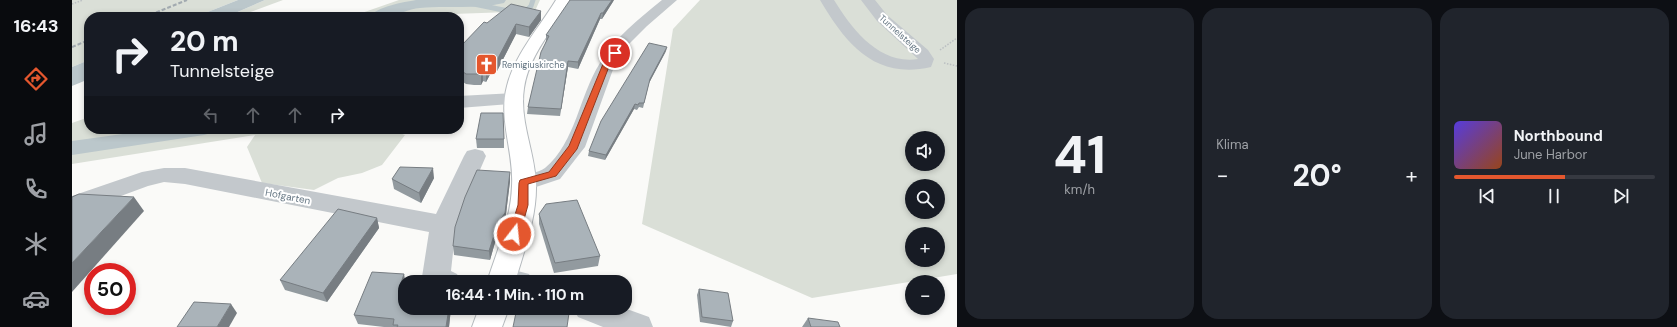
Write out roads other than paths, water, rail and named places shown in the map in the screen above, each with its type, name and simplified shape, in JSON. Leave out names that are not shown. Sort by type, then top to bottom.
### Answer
[{"type":"main road","points":[[509,275],[523,205],[524,183],[514,109],[515,88],[524,62],[556,14],[563,0]]},
{"type":"main road","points":[[487,327],[491,315]]},
{"type":"street","points":[[524,183],[552,174],[574,147],[607,64],[623,42],[670,0]]},
{"type":"street","name":"Tunnelsteige","points":[[827,0],[852,37],[873,55],[890,62],[904,65],[916,66],[925,64],[926,59],[922,53],[882,18],[868,0]]},
{"type":"street","points":[[464,102],[515,99]]},
{"type":"street","points":[[436,275],[443,225],[475,156]]},
{"type":"street","name":"Hofgarten","points":[[72,205],[142,180],[164,175],[185,176],[443,225]]},
{"type":"street","points":[[606,315],[638,327]]},
{"type":"waterway","points":[[388,12],[410,5],[432,3],[472,3],[499,0]]},
{"type":"waterway","points":[[523,14],[531,6],[533,0]]},
{"type":"waterway","points":[[469,3],[513,12]]},
{"type":"waterway","points":[[72,148],[169,134]]},
{"type":"railway","points":[[157,12],[187,0]]},
{"type":"railway","points":[[72,47],[84,42]]},
{"type":"place","name":"Remigiuskirche","points":[[486,65]]}]
